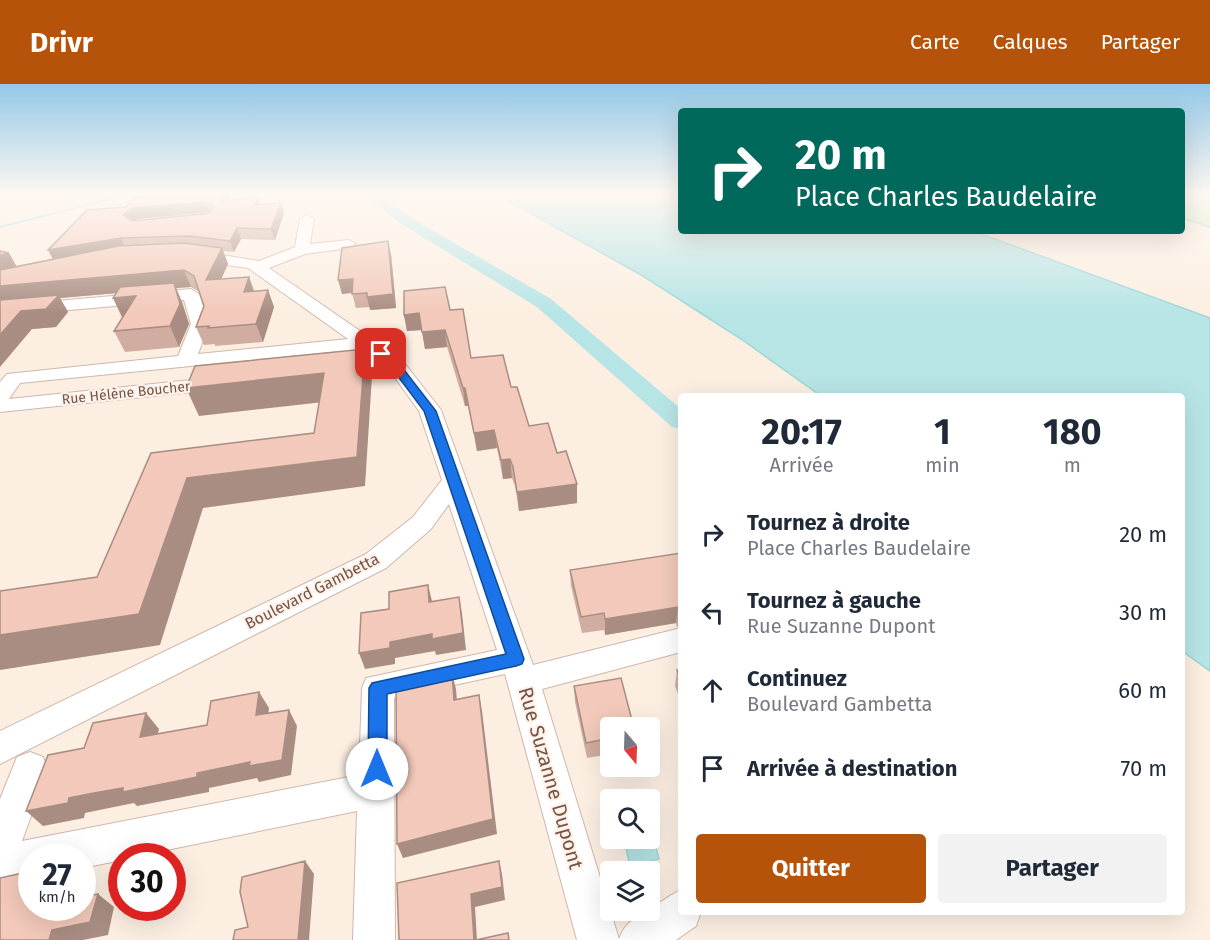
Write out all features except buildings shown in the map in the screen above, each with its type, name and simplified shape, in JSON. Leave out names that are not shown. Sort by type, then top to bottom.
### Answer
[{"type":"street","points":[[302,250],[305,233]]},
{"type":"street","points":[[258,267],[302,250],[349,244]]},
{"type":"street","points":[[168,254],[220,257],[258,267],[394,364],[430,411],[454,481]]},
{"type":"street","points":[[0,311],[191,294],[200,324],[186,361]]},
{"type":"street","name":"Rue Hélène Boucher","points":[[0,396],[14,378],[367,343]]},
{"type":"street","points":[[360,368],[394,364]]},
{"type":"street","name":"Rue Hélène Boucher","points":[[0,406],[245,380]]},
{"type":"street","name":"Rue Suzanne Dupont","points":[[454,481],[519,670],[598,940]]},
{"type":"street","name":"Boulevard Gambetta","points":[[0,747],[376,561],[422,523],[454,481]]},
{"type":"street","points":[[374,940],[378,688],[519,670],[678,641]]},
{"type":"street","points":[[0,847],[30,769]]},
{"type":"street","points":[[96,846],[377,789]]},
{"type":"street","points":[[0,866],[18,862]]},
{"type":"street","points":[[640,940],[678,913]]},
{"type":"water","points":[[566,233],[981,234],[1210,318],[1210,671],[1185,653],[1185,393],[817,393],[741,339],[643,276]]},
{"type":"water","points":[[626,849],[656,849],[659,859],[651,861],[629,861]]},
{"type":"waterway","points":[[426,233],[544,303],[678,419]]},
{"type":"route","points":[[377,769],[378,688],[516,659],[430,411],[394,364],[381,354]]}]
